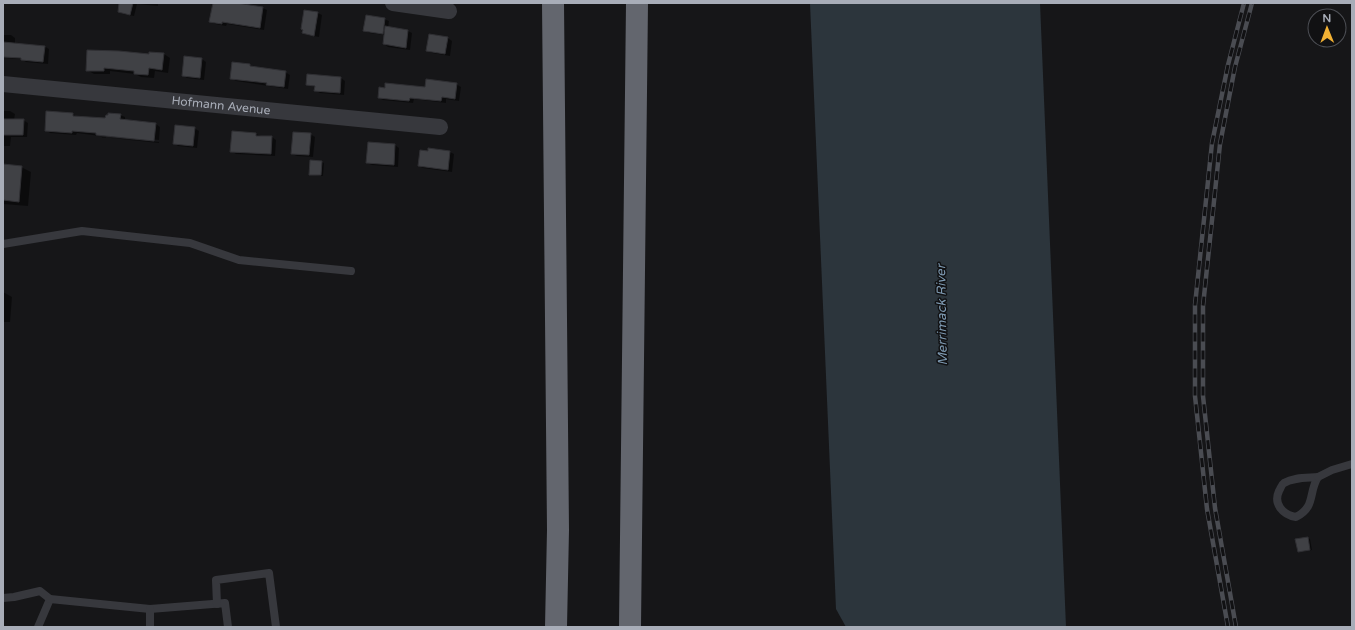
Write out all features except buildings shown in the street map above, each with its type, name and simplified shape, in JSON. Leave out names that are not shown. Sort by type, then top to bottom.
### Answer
[{"type":"highway","points":[[553,3],[558,530],[556,627]]},
{"type":"highway","points":[[630,627],[637,3]]},
{"type":"street","points":[[393,3],[449,11]]},
{"type":"street","name":"Hofmann Avenue","points":[[3,84],[440,127]]},
{"type":"lane","points":[[3,244],[82,231],[190,243],[239,260],[351,271]]},
{"type":"lane","points":[[1318,477],[1315,482],[1312,497],[1307,509],[1296,517],[1290,517],[1282,513],[1278,504],[1278,494],[1282,484],[1290,480],[1318,477],[1332,470],[1352,464]]},
{"type":"lane","points":[[217,604],[216,580],[269,573],[276,627]]},
{"type":"lane","points":[[3,598],[40,591],[50,599],[150,610],[226,603],[228,627]]},
{"type":"lane","points":[[38,627],[50,599]]},
{"type":"lane","points":[[150,610],[150,627]]},
{"type":"water","name":"Merrimack River","points":[[810,3],[1040,3],[1066,627],[846,627],[836,609]]},
{"type":"railway","points":[[1228,627],[1207,509],[1195,396],[1195,305],[1212,143],[1228,65],[1244,3]]},
{"type":"railway","points":[[1236,627],[1215,508],[1203,396],[1203,306],[1220,144],[1235,67],[1252,3]]}]
